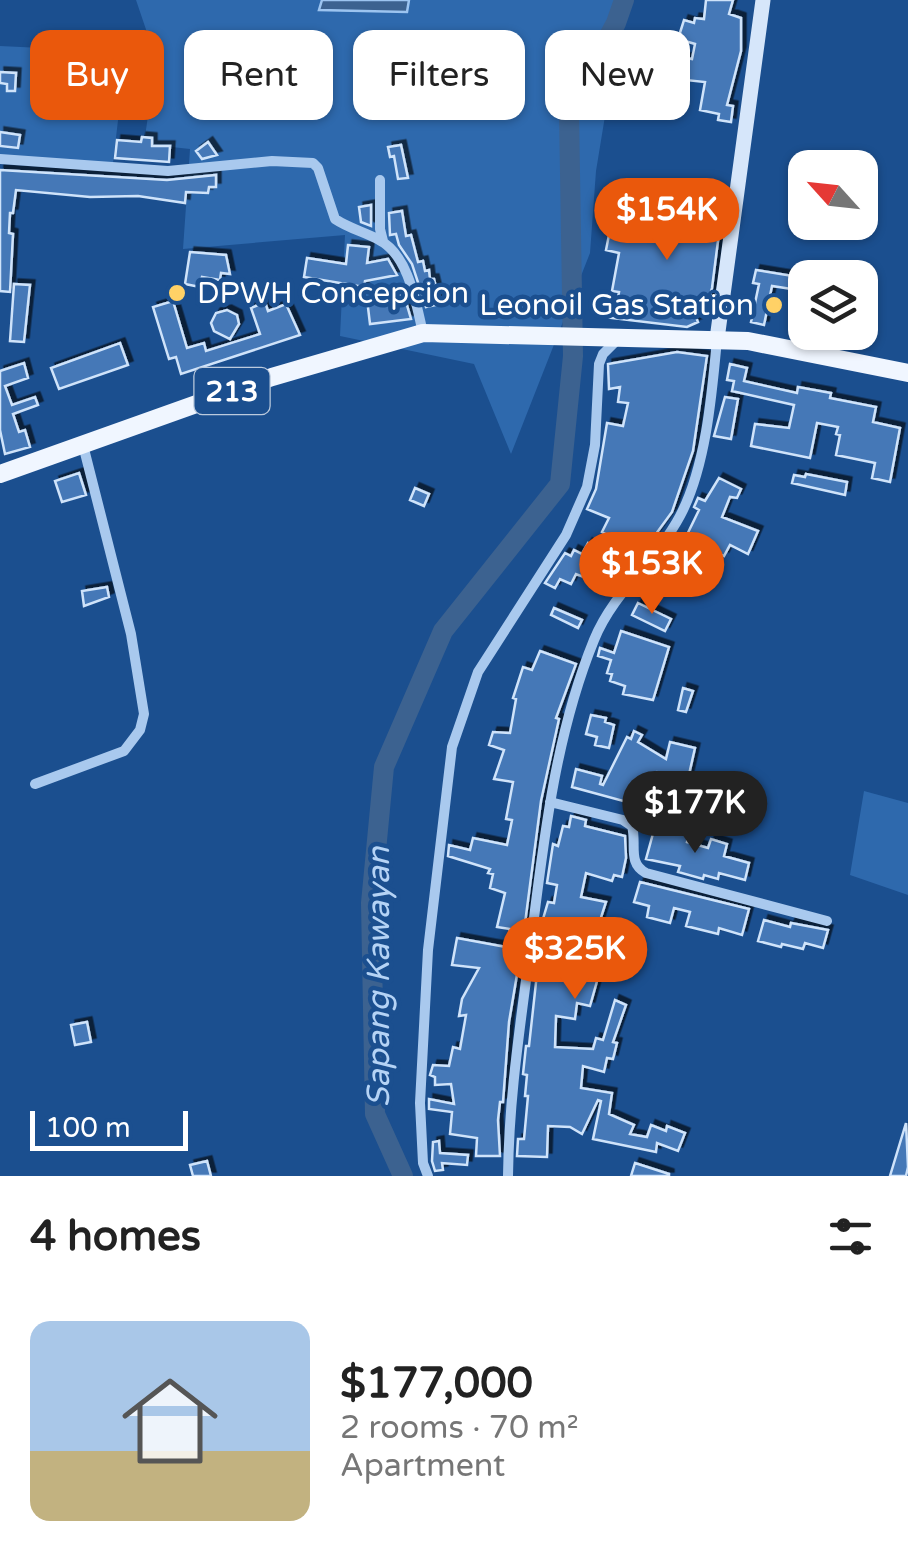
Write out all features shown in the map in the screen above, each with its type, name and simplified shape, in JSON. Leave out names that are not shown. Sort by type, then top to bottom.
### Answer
[{"type":"main road","points":[[717,339],[764,0]]},
{"type":"main road","name":"213","points":[[0,474],[272,377],[423,333],[717,339],[908,373]]},
{"type":"street","points":[[0,159],[168,171],[272,161],[313,163],[336,219],[383,241],[401,262],[423,333]]},
{"type":"street","points":[[380,180],[383,241]]},
{"type":"street","points":[[428,1176],[423,1163],[420,1103],[428,950],[452,748],[478,672],[566,535],[587,487],[596,444],[599,364],[613,337]]},
{"type":"street","points":[[508,1176],[508,1119],[517,1030],[550,802],[568,720],[595,638],[619,594],[666,536],[687,500],[710,402],[717,339]]},
{"type":"street","points":[[35,784],[124,751],[140,730],[144,714],[119,582],[83,445]]},
{"type":"street","points":[[550,802],[623,820],[632,826],[633,859],[646,873],[828,921]]},
{"type":"shaded area","points":[[136,0],[322,0],[320,10],[406,12],[409,0],[624,0],[619,30],[545,30],[545,120],[604,120],[590,253],[511,454],[474,364],[340,336],[345,235],[183,249],[190,149],[144,144],[147,120],[164,120],[164,30],[146,30]]},
{"type":"shaded area","points":[[322,0],[409,0],[407,12],[319,10]]},
{"type":"shaded area","points":[[0,46],[30,47],[30,120],[118,120],[113,163],[0,155]]},
{"type":"shaded area","points":[[864,791],[908,803],[908,895],[850,875]]},
{"type":"building","points":[[706,0],[733,0],[729,14],[741,18],[741,51],[727,105],[733,106],[731,122],[718,120],[719,114],[700,110],[705,82],[690,80],[695,44],[690,43],[690,30],[681,30],[684,20],[694,23],[695,18],[704,19]]},
{"type":"building","points":[[0,72],[16,73],[15,91],[7,91],[7,84],[0,83]]},
{"type":"building","points":[[0,132],[20,135],[18,148],[0,146]]},
{"type":"building","points":[[142,137],[152,138],[152,146],[170,146],[169,162],[115,158],[117,140],[141,142]]},
{"type":"building","points":[[208,142],[217,155],[202,159],[196,151]]},
{"type":"building","points":[[401,145],[408,178],[398,179],[394,156],[390,157],[388,147]]},
{"type":"building","points":[[0,170],[167,180],[216,175],[216,187],[209,187],[208,193],[186,192],[185,203],[138,196],[90,197],[16,190],[10,213],[10,292],[0,291]]},
{"type":"building","points":[[667,187],[690,191],[687,206],[706,210],[709,192],[719,193],[716,209],[720,209],[720,225],[705,311],[692,308],[698,322],[687,327],[603,317],[604,307],[616,308],[619,292],[612,291],[619,253],[606,250],[610,230],[651,235],[659,210],[644,204],[646,195],[666,199]]},
{"type":"building","points":[[371,205],[371,226],[361,222],[359,207]]},
{"type":"building","points":[[402,211],[406,236],[411,235],[418,262],[423,261],[425,271],[429,270],[430,279],[434,279],[440,304],[426,307],[412,264],[396,234],[390,235],[389,213]]},
{"type":"building","points":[[348,245],[369,247],[367,263],[388,259],[397,275],[365,281],[364,287],[304,277],[307,258],[346,264]]},
{"type":"building","points":[[190,252],[226,255],[230,274],[221,273],[220,280],[202,277],[200,287],[185,284]]},
{"type":"building","points":[[756,270],[788,275],[788,288],[772,286],[764,325],[751,322],[759,284],[753,283]]},
{"type":"building","points":[[14,284],[30,285],[24,342],[10,341]]},
{"type":"building","points":[[404,295],[411,319],[370,324],[367,299]]},
{"type":"building","points":[[173,301],[187,348],[204,343],[206,351],[260,334],[251,308],[265,302],[268,311],[286,304],[300,335],[181,374],[176,357],[169,359],[153,307]]},
{"type":"building","points":[[227,310],[237,315],[239,324],[230,339],[214,331],[211,323],[216,313]]},
{"type":"building","points":[[120,343],[128,365],[59,389],[51,368]]},
{"type":"building","points":[[677,352],[707,356],[693,451],[672,512],[634,564],[617,550],[621,542],[602,532],[609,518],[587,509],[596,489],[607,423],[623,426],[628,403],[618,402],[620,387],[609,389],[608,364]]},
{"type":"building","points":[[24,363],[28,378],[5,386],[12,405],[35,397],[38,405],[13,414],[19,432],[25,430],[30,447],[5,454],[0,430],[0,371]]},
{"type":"building","points":[[730,364],[747,368],[744,381],[797,393],[798,387],[831,393],[830,398],[876,407],[873,422],[900,428],[890,482],[872,478],[875,463],[836,455],[838,427],[817,423],[810,458],[751,446],[755,424],[789,428],[794,405],[732,391],[734,381],[727,380]]},
{"type":"building","points":[[725,397],[738,399],[731,439],[714,436]]},
{"type":"building","points":[[79,473],[86,495],[62,502],[55,481]]},
{"type":"building","points":[[794,475],[847,482],[845,495],[792,483]]},
{"type":"building","points":[[719,478],[741,489],[737,498],[730,497],[722,517],[758,531],[748,554],[730,545],[724,556],[714,551],[706,568],[699,565],[694,573],[663,557],[656,566],[673,543],[681,547],[699,510],[694,507],[698,498],[705,501]]},
{"type":"building","points":[[415,488],[429,494],[424,506],[410,500]]},
{"type":"building","points":[[588,543],[596,547],[590,558],[595,560],[593,564],[620,577],[615,589],[576,574],[571,584],[560,579],[555,588],[545,583],[565,553],[571,556],[574,550],[582,554]]},
{"type":"building","points":[[107,587],[109,597],[84,606],[82,591]]},
{"type":"building","points":[[638,603],[671,619],[665,631],[632,615]]},
{"type":"building","points":[[554,608],[582,620],[578,628],[551,615]]},
{"type":"building","points":[[621,631],[669,647],[653,700],[623,694],[625,686],[610,681],[612,674],[607,673],[611,660],[598,656],[600,648],[614,653]]},
{"type":"building","points":[[540,651],[576,664],[556,718],[559,719],[541,801],[524,931],[517,951],[521,951],[498,1120],[500,1156],[476,1156],[477,1138],[450,1134],[452,1112],[429,1109],[429,1099],[454,1104],[451,1084],[435,1085],[435,1077],[430,1075],[433,1065],[449,1066],[453,1047],[460,1049],[466,1015],[459,1016],[462,999],[479,968],[452,965],[457,938],[506,947],[510,929],[497,927],[505,893],[490,888],[490,869],[448,856],[449,845],[470,850],[473,838],[507,845],[512,820],[506,819],[513,782],[494,779],[504,750],[489,745],[493,732],[510,733],[516,699],[513,698],[523,667],[532,670]]},
{"type":"building","points":[[683,688],[693,691],[686,712],[678,710]]},
{"type":"building","points":[[591,715],[606,718],[605,722],[614,725],[609,748],[595,745],[597,737],[586,734]]},
{"type":"building","points":[[634,731],[642,735],[638,742],[666,759],[670,742],[695,748],[688,779],[657,772],[652,776],[643,812],[629,808],[631,803],[572,787],[576,769],[602,776],[603,785],[627,737],[631,739]]},
{"type":"building","points":[[571,816],[586,820],[585,826],[625,836],[626,858],[622,877],[614,875],[612,881],[586,873],[581,897],[606,902],[585,959],[596,962],[593,972],[599,974],[590,1006],[577,1003],[575,1019],[556,1016],[555,1047],[593,1049],[596,1038],[603,1040],[615,1000],[626,1005],[613,1042],[617,1043],[613,1059],[607,1058],[604,1072],[583,1066],[581,1088],[612,1093],[609,1114],[634,1125],[630,1134],[647,1137],[651,1125],[685,1133],[678,1151],[657,1143],[656,1152],[593,1139],[601,1101],[598,1100],[582,1134],[570,1127],[548,1126],[547,1157],[517,1156],[518,1139],[524,1139],[528,1096],[527,1075],[523,1074],[543,919],[548,902],[554,903],[557,885],[547,883],[553,844],[558,846],[563,826],[569,827]]},
{"type":"building","points":[[672,829],[689,833],[687,842],[708,848],[711,839],[727,844],[724,856],[749,863],[745,880],[719,873],[718,879],[704,875],[703,879],[678,872],[680,866],[646,859],[654,830],[671,834]]},
{"type":"building","points":[[640,882],[749,909],[742,935],[719,928],[718,934],[686,926],[690,912],[674,908],[670,923],[647,917],[649,906],[634,902]]},
{"type":"building","points":[[764,920],[828,930],[823,948],[805,943],[803,949],[782,944],[781,947],[758,941]]},
{"type":"building","points":[[87,1022],[91,1042],[75,1045],[71,1025]]},
{"type":"building","points":[[906,1123],[906,1176],[890,1176]]},
{"type":"building","points":[[439,1141],[440,1153],[468,1155],[467,1165],[442,1163],[443,1170],[435,1171],[433,1142]]},
{"type":"building","points":[[207,1161],[211,1176],[193,1176],[190,1165]]},
{"type":"building","points":[[635,1163],[669,1174],[669,1176],[631,1176]]},
{"type":"waterway","name":"Sapang Kawayan","points":[[403,1176],[375,1114],[371,903],[384,767],[443,631],[560,484],[573,356],[569,111],[616,23],[624,0]]},
{"type":"place","name":"DPWH Concepcion","points":[[177,293]]},
{"type":"place","name":"Leonoil Gas Station","points":[[774,305]]}]
